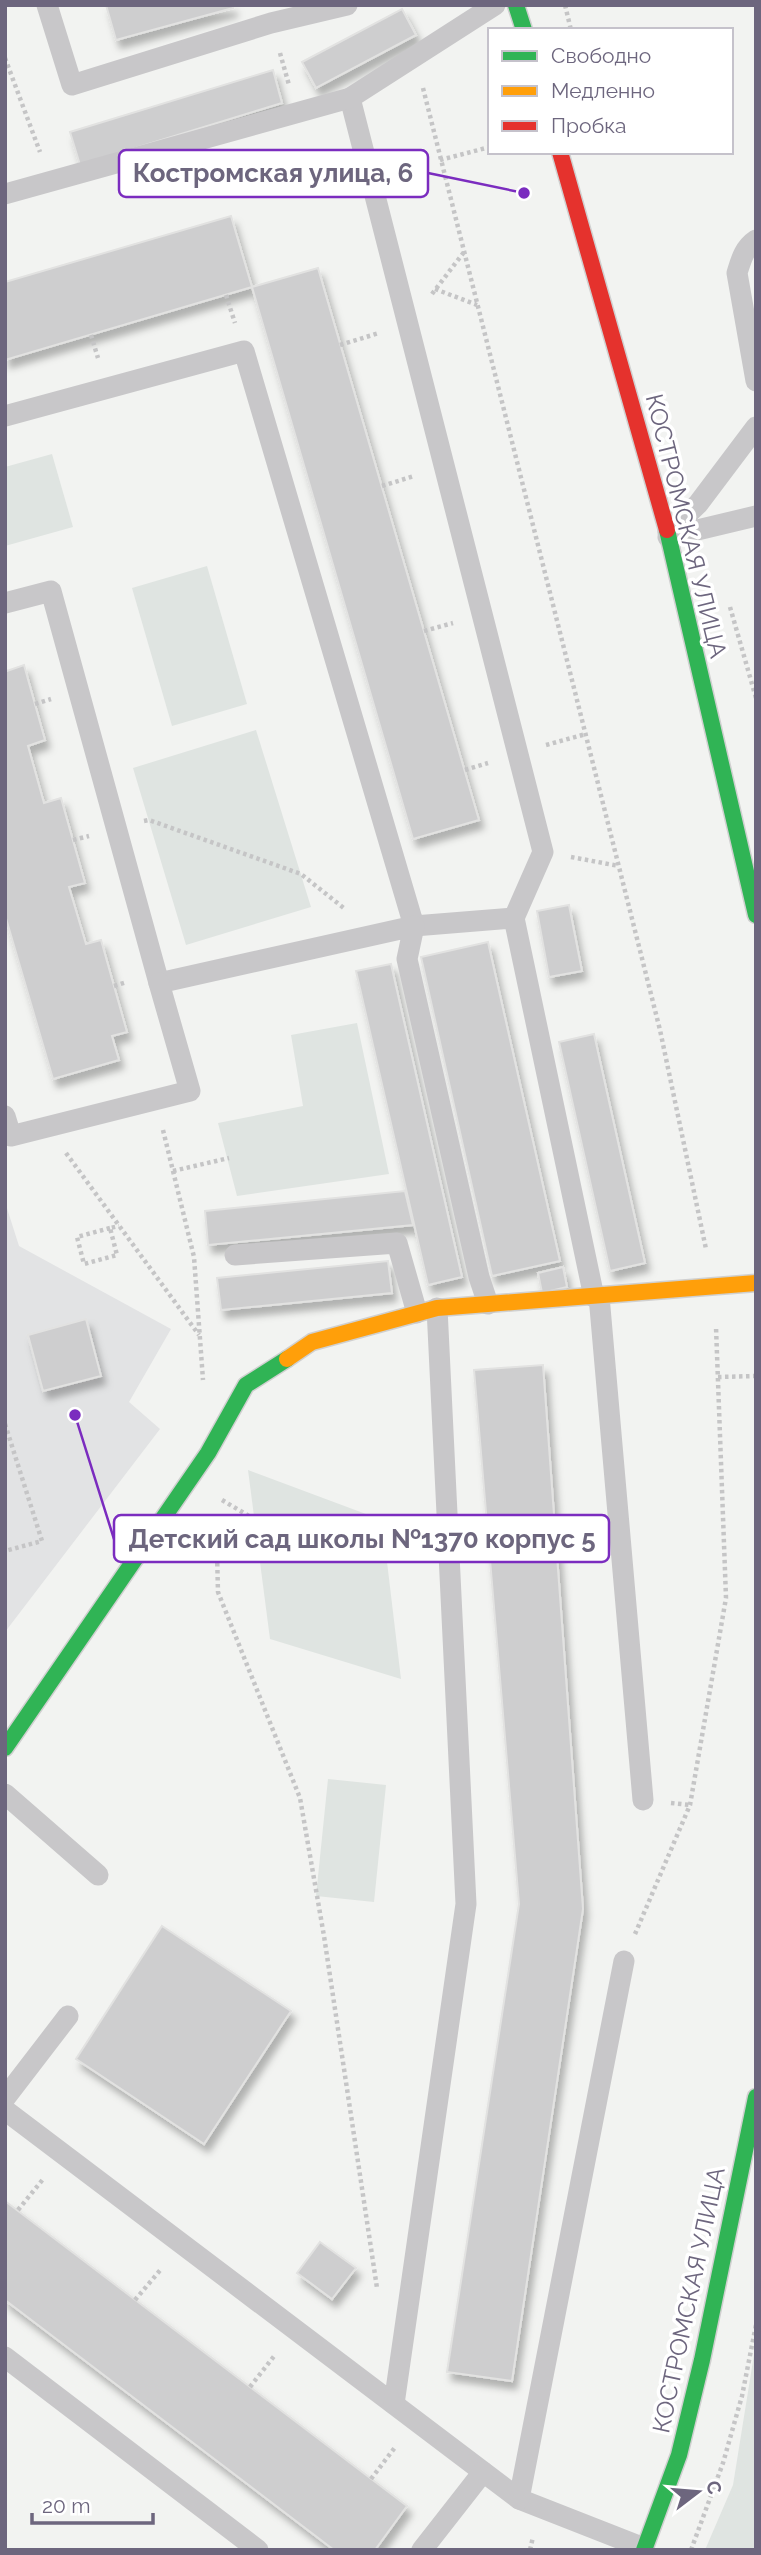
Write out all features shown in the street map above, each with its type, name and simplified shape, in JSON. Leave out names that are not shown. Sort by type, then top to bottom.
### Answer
[{"type":"street","points":[[516,5],[523,28]]},
{"type":"street","name":"КОСТРОМСКАЯ УЛИЦА","points":[[561,154],[668,535],[756,915]]},
{"type":"street","points":[[5,1748],[208,1452],[246,1385],[312,1342],[427,1310],[756,1283]]},
{"type":"street","name":"КОСТРОМСКАЯ УЛИЦА","points":[[644,2549],[679,2455],[699,2374],[756,2096]]},
{"type":"lane","points":[[47,5],[72,85],[271,23],[346,5]]},
{"type":"lane","points":[[5,194],[350,98],[495,5]]},
{"type":"lane","points":[[350,98],[543,852],[514,918],[596,1296],[643,1800]]},
{"type":"lane","points":[[756,240],[749,245],[741,258],[737,273],[756,381]]},
{"type":"lane","points":[[5,416],[244,351],[414,926],[407,959],[479,1277],[488,1304]]},
{"type":"lane","points":[[668,535],[698,504],[756,427]]},
{"type":"lane","points":[[668,535],[756,516]]},
{"type":"lane","points":[[5,603],[51,591],[190,1091],[11,1136],[5,1116]]},
{"type":"lane","points":[[159,983],[414,926],[514,918]]},
{"type":"lane","points":[[235,1255],[397,1243],[427,1310],[466,1904],[394,2404]]},
{"type":"lane","points":[[5,1794],[98,1875]]},
{"type":"lane","points":[[519,2499],[624,1961]]},
{"type":"lane","points":[[5,2098],[68,2016]]},
{"type":"lane","points":[[5,2110],[519,2499],[644,2549]]},
{"type":"lane","points":[[5,2357],[258,2550]]},
{"type":"lane","points":[[422,2550],[483,2472]]},
{"type":"path","points":[[565,5],[571,28]]},
{"type":"path","points":[[271,23],[292,96]]},
{"type":"path","points":[[415,57],[660,1030],[714,1287],[726,1598],[690,1805],[624,1961]]},
{"type":"path","points":[[5,58],[51,181]]},
{"type":"path","points":[[440,160],[488,147]]},
{"type":"path","points":[[340,345],[408,323],[464,253]]},
{"type":"path","points":[[435,289],[478,305]]},
{"type":"path","points":[[115,829],[149,820],[301,874],[352,914],[383,933]]},
{"type":"path","points":[[543,852],[619,866]]},
{"type":"path","points":[[156,1098],[194,1257],[203,1384]]},
{"type":"path","points":[[47,1126],[200,1336]]},
{"type":"path","points":[[173,1171],[229,1158]]},
{"type":"path","points":[[110,1228],[117,1255],[84,1264],[77,1237],[110,1228],[119,1226]]},
{"type":"path","points":[[718,1377],[756,1376]]},
{"type":"path","points":[[5,1424],[42,1541],[5,1551]]},
{"type":"path","points":[[208,1452],[215,1496],[254,1519]]},
{"type":"path","points":[[216,1510],[218,1592],[300,1798],[324,1936],[378,2294]]},
{"type":"path","points":[[18,2210],[63,2154]]},
{"type":"path","points":[[135,2300],[182,2244]]},
{"type":"path","points":[[250,2387],[295,2330]]},
{"type":"path","points":[[372,2479],[415,2421]]},
{"type":"shaded area","points":[[52,454],[73,527],[5,546],[5,467]]},
{"type":"shaded area","points":[[207,566],[247,704],[172,726],[132,588]]},
{"type":"shaded area","points":[[256,730],[311,907],[186,945],[133,768]]},
{"type":"shaded area","points":[[357,1023],[389,1174],[237,1196],[218,1123],[303,1106],[291,1035]]},
{"type":"shaded area","points":[[5,1202],[19,1246],[171,1329],[129,1402],[160,1429],[5,1632]]},
{"type":"shaded area","points":[[248,1470],[382,1520],[401,1679],[270,1639]]},
{"type":"shaded area","points":[[328,1779],[386,1785],[374,1902],[316,1896]]},
{"type":"shaded area","points":[[756,2342],[756,2550],[705,2550],[733,2485]]},
{"type":"building","points":[[106,5],[232,5],[233,8],[116,40]]},
{"type":"building","points":[[402,9],[416,35],[316,88],[302,62]]},
{"type":"building","points":[[273,70],[282,103],[80,165],[70,132]]},
{"type":"building","points":[[231,216],[252,287],[5,360],[5,282]]},
{"type":"building","points":[[318,268],[479,820],[413,839],[252,287]]},
{"type":"building","points":[[24,665],[45,740],[28,746],[44,803],[61,798],[85,883],[69,887],[86,944],[101,940],[127,1032],[112,1036],[119,1060],[53,1079],[5,915],[5,667],[7,671]]},
{"type":"building","points":[[569,905],[582,971],[549,977],[537,911]]},
{"type":"building","points":[[488,942],[560,1261],[492,1276],[421,957]]},
{"type":"building","points":[[391,964],[462,1277],[428,1285],[356,971]]},
{"type":"building","points":[[594,1034],[645,1263],[610,1271],[559,1042]]},
{"type":"building","points":[[405,1191],[413,1225],[208,1245],[205,1211]]},
{"type":"building","points":[[388,1261],[392,1293],[221,1310],[217,1278]]},
{"type":"building","points":[[563,1267],[567,1287],[542,1293],[538,1273]]},
{"type":"building","points":[[86,1319],[101,1376],[43,1391],[28,1335]]},
{"type":"building","points":[[543,1365],[583,1909],[512,2381],[447,2372],[519,1904],[474,1370]]},
{"type":"building","points":[[162,1926],[291,2011],[204,2144],[76,2059]]},
{"type":"building","points":[[5,2201],[407,2506],[375,2550],[334,2550],[5,2300]]},
{"type":"building","points":[[320,2242],[356,2268],[332,2299],[297,2273]]},
{"type":"traffic: fast","points":[[516,5],[523,28]]},
{"type":"traffic: fast","points":[[667,530],[756,915]]},
{"type":"traffic: fast","points":[[5,1748],[208,1453],[246,1385],[287,1359]]},
{"type":"traffic: fast","points":[[644,2550],[679,2455],[702,2360],[756,2097]]},
{"type":"traffic: slow","points":[[287,1359],[312,1342],[437,1308],[756,1283]]},
{"type":"traffic: jam","points":[[561,154],[667,530]]},
{"type":"place","name":"Костромская улица, 6","points":[[524,193]]},
{"type":"place","name":"Детский сад школы №1370 корпус 5","points":[[75,1415]]}]
